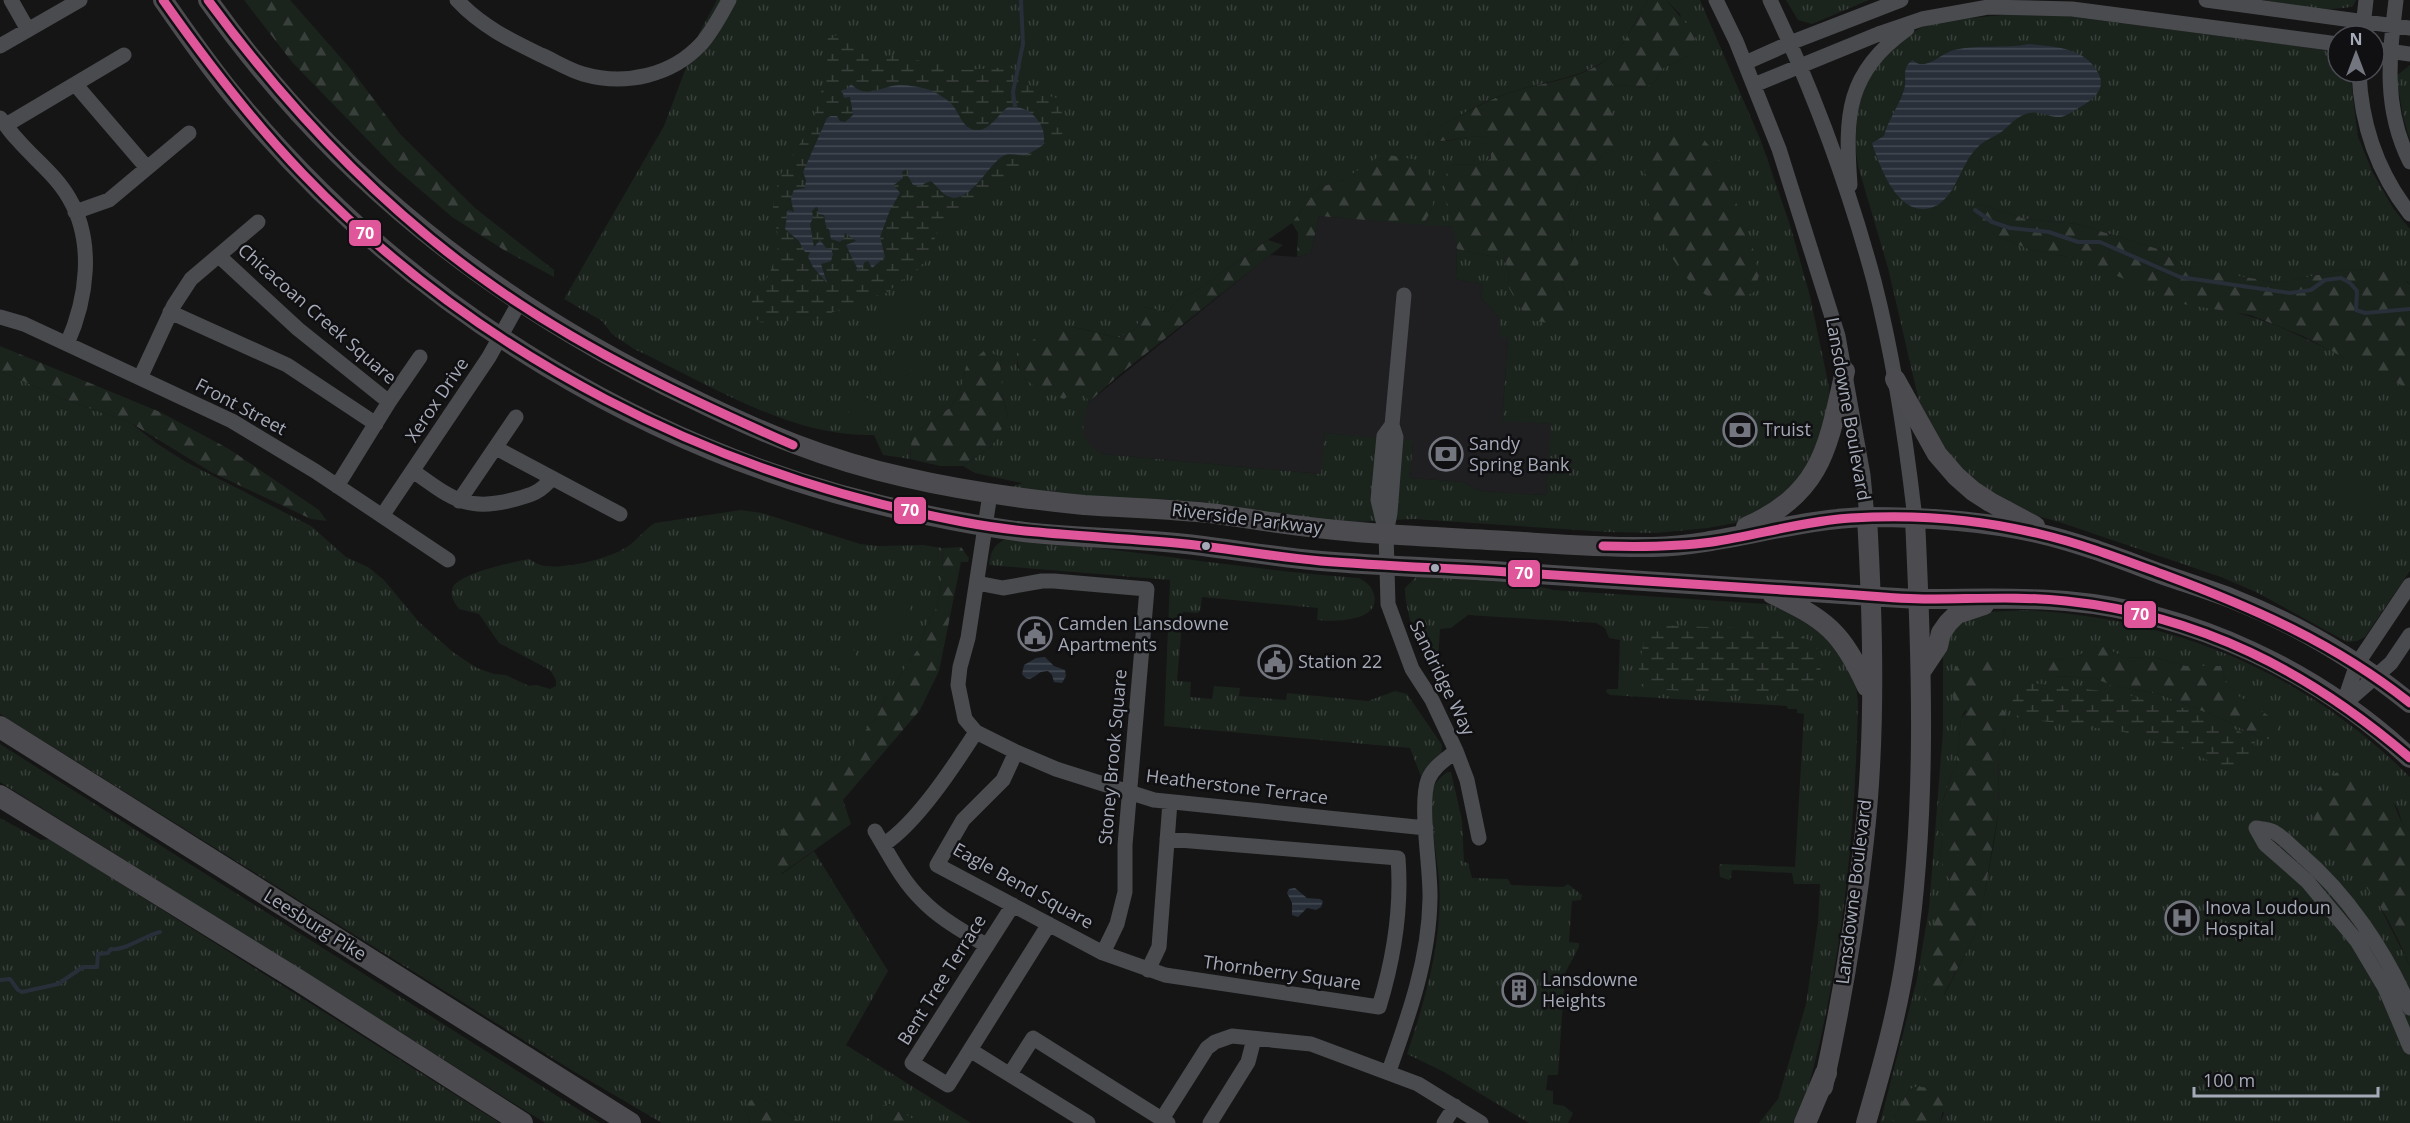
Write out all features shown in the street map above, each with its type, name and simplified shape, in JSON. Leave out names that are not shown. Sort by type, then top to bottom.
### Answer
[{"type":"highway","name":"Leesburg Pike","points":[[0,726],[630,1123]]},
{"type":"highway","points":[[0,796],[298,980],[522,1123]]},
{"type":"highway","points":[[1805,1123],[1826,1073]]},
{"type":"main road","name":"Riverside Parkway","points":[[163,0],[235,98],[307,177],[399,263],[532,358],[614,404],[671,432],[804,483],[854,498],[985,526],[1107,539],[1163,541],[1320,560],[1919,599],[2047,599],[2091,603],[2170,620],[2221,638],[2269,660],[2343,705],[2382,733],[2410,758]]},
{"type":"main road","name":"Riverside Parkway","points":[[208,0],[239,43],[316,133],[365,181],[438,243],[519,303],[627,367],[721,413],[796,446],[900,476],[990,494],[1089,505],[1197,512],[1303,527],[1386,533],[1648,547],[1701,543],[1804,523],[1868,517],[1965,521],[2005,527],[2076,544],[2232,599],[2273,617],[2357,664],[2410,703]]},
{"type":"main road","points":[[1701,543],[1767,517],[1790,501],[1808,482],[1827,446],[1845,371]]},
{"type":"main road","points":[[1895,379],[1937,454],[1956,476],[1990,502],[2030,524],[2076,544]]},
{"type":"main road","name":"Lansdowne Boulevard","points":[[1815,1123],[1852,929],[1864,838],[1871,730],[1871,596],[1868,517]]},
{"type":"main road","points":[[1866,1123],[1897,1002],[1912,912],[1919,805],[1922,670],[1915,519]]},
{"type":"main road","points":[[1758,588],[1808,611],[1833,630],[1849,651],[1870,694]]},
{"type":"main road","points":[[1922,670],[1938,645],[1941,633],[1957,614],[1973,607],[2008,599]]},
{"type":"street","points":[[11,0],[28,30]]},
{"type":"street","points":[[0,46],[80,0]]},
{"type":"street","points":[[457,0],[484,26],[505,38],[581,73],[619,80],[658,73],[690,54],[712,29],[729,0]]},
{"type":"street","name":"Lansdowne Boulevard","points":[[1716,0],[1745,63],[1779,149],[1838,336],[1863,475],[1868,517]]},
{"type":"street","points":[[1770,0],[1825,129],[1874,281],[1895,379],[1915,519]]},
{"type":"street","points":[[1745,63],[1901,0]]},
{"type":"street","points":[[2206,0],[2341,24]]},
{"type":"street","points":[[2363,24],[2366,0]]},
{"type":"street","points":[[2396,0],[2388,71],[2391,105],[2410,162]]},
{"type":"street","points":[[1754,85],[1799,65],[1922,19],[1988,7],[2045,7],[2326,42]]},
{"type":"street","points":[[1851,206],[1847,152],[1849,115],[1853,96],[1881,51],[1892,40],[1922,19]]},
{"type":"street","points":[[2386,26],[2410,28]]},
{"type":"street","points":[[2386,50],[2410,54]]},
{"type":"street","points":[[68,344],[78,318],[85,287],[82,233],[68,196],[56,180],[15,138],[3,121],[75,84],[124,55]]},
{"type":"street","points":[[75,84],[147,168]]},
{"type":"street","points":[[2360,84],[2364,115],[2374,152],[2387,179],[2410,214]]},
{"type":"street","points":[[75,212],[109,200],[189,133]]},
{"type":"street","name":"Chicacoan Creek Square","points":[[140,378],[170,312],[192,279],[258,222]]},
{"type":"street","name":"Chicacoan Creek Square","points":[[219,256],[298,329],[389,402]]},
{"type":"street","name":"Sandridge Way","points":[[1404,295],[1392,425],[1396,437],[1390,513],[1386,533],[1388,604],[1412,669],[1432,700],[1456,751],[1467,780],[1479,838]]},
{"type":"street","name":"Xerox Drive","points":[[382,516],[501,337],[519,303]]},
{"type":"street","points":[[170,312],[287,365],[376,424]]},
{"type":"street","name":"Front Street","points":[[0,317],[24,324],[251,431],[448,560]]},
{"type":"street","name":"Chicacoan Creek Square","points":[[337,486],[420,357]]},
{"type":"street","points":[[459,501],[516,417]]},
{"type":"street","points":[[496,448],[620,514]]},
{"type":"street","points":[[413,471],[459,501],[478,505],[498,504],[538,493],[551,479]]},
{"type":"street","points":[[883,845],[899,835],[956,763],[976,732],[965,719],[958,685],[968,638],[990,494]]},
{"type":"street","name":"Stoney Brook Square","points":[[977,583],[1004,588],[1042,580],[1054,580],[1147,589],[1125,845],[1124,901],[1117,924],[1103,953]]},
{"type":"street","points":[[2343,705],[2357,664],[2410,585]]},
{"type":"street","points":[[2343,705],[2391,663],[2410,635]]},
{"type":"street","name":"Heatherstone Terrace","points":[[976,732],[1016,752],[1066,772],[1154,800],[1426,828]]},
{"type":"street","points":[[1389,1071],[1413,1004],[1428,935],[1430,872],[1425,792],[1434,768],[1456,751]]},
{"type":"street","name":"Eagle Bend Square","points":[[1016,752],[1003,780],[963,820],[938,865],[1103,953],[1148,970]]},
{"type":"street","points":[[1148,970],[1159,947],[1170,802]]},
{"type":"street","points":[[2410,1008],[2399,983],[2354,911],[2313,865],[2286,842],[2273,831],[2256,828],[2265,844],[2307,881],[2357,941],[2385,988],[2410,1047]]},
{"type":"street","points":[[875,831],[908,884],[922,900],[937,914],[987,946]]},
{"type":"street","name":"Thornberry Square","points":[[1148,970],[1174,977],[1379,1007],[1396,939],[1399,905],[1398,858],[1167,839]]},
{"type":"street","name":"Bent Tree Terrace","points":[[1012,905],[912,1063],[948,1085],[1049,924]]},
{"type":"street","points":[[1010,1074],[1033,1038],[1165,1121],[1207,1048],[1225,1037],[1311,1044],[1389,1071],[1418,1084],[1481,1123]]},
{"type":"street","points":[[1210,1123],[1248,1062],[1254,1039]]},
{"type":"street","points":[[970,1050],[1088,1123]]},
{"type":"street","points":[[1444,1123],[1455,1106]]},
{"type":"shaded area","points":[[2029,44],[2067,50],[2084,57],[2100,77],[2100,89],[2097,94],[2071,113],[2063,116],[2056,117],[2032,112],[2018,118],[1977,148],[1949,195],[1932,207],[1921,209],[1903,201],[1889,183],[1872,143],[1884,136],[1904,90],[1905,70],[1909,63],[1913,60],[1917,63],[1927,63],[1963,48]]},
{"type":"shaded area","points":[[851,84],[857,89],[868,92],[899,85],[927,89],[949,101],[966,126],[974,130],[987,127],[1008,107],[1023,109],[1030,112],[1040,123],[1043,130],[1043,145],[1027,154],[1003,156],[969,192],[952,198],[944,194],[931,181],[918,186],[913,185],[908,176],[909,170],[902,172],[903,178],[894,185],[900,193],[890,210],[880,237],[885,257],[872,268],[868,261],[859,271],[846,245],[856,241],[845,233],[840,242],[831,239],[824,215],[818,214],[816,207],[812,211],[813,218],[810,224],[814,247],[820,240],[826,248],[831,249],[833,254],[831,261],[821,264],[827,283],[813,267],[808,257],[810,252],[805,252],[799,241],[785,229],[788,210],[794,212],[791,201],[792,193],[794,190],[805,188],[806,180],[803,172],[827,118],[837,116],[840,121],[845,122],[853,115],[850,97],[844,98],[842,90],[847,89]]},
{"type":"shaded area","points":[[1319,216],[1454,227],[1457,249],[1456,279],[1483,285],[1480,297],[1499,317],[1508,338],[1502,420],[1552,424],[1546,495],[1479,491],[1463,482],[1410,478],[1413,442],[1325,433],[1322,474],[1103,454],[1090,448],[1084,436],[1082,421],[1089,402],[1270,255],[1297,257],[1311,253]]},
{"type":"shaded area","points":[[1045,657],[1054,666],[1065,670],[1066,676],[1062,683],[1054,682],[1048,671],[1029,679],[1022,674],[1024,665],[1036,658]]},
{"type":"shaded area","points":[[1295,888],[1307,898],[1323,901],[1321,907],[1316,910],[1307,908],[1298,917],[1292,915],[1292,903],[1287,893],[1289,889]]},
{"type":"green space","points":[[244,0],[290,0],[350,68],[400,134],[475,208],[554,270],[554,277],[504,250],[452,217],[396,169],[292,62]]},
{"type":"green space","points":[[717,0],[1648,0],[1617,51],[1601,63],[1575,75],[1495,98],[1426,134],[1432,141],[1475,137],[1491,138],[1491,159],[1477,165],[1451,164],[1449,212],[1454,227],[1423,225],[1432,209],[1363,168],[1343,180],[1318,188],[1292,223],[1194,292],[1179,298],[1168,312],[1144,307],[1136,329],[1118,338],[1086,330],[1065,328],[1046,334],[1017,353],[1017,366],[1027,381],[1081,385],[1089,402],[1083,425],[1085,438],[1089,444],[1103,454],[1321,474],[1325,433],[1413,441],[1410,478],[1463,482],[1479,491],[1546,495],[1551,424],[1502,421],[1508,338],[1500,337],[1499,317],[1480,297],[1483,285],[1456,279],[1457,249],[1504,259],[1509,273],[1508,286],[1569,299],[1562,283],[1577,266],[1568,217],[1579,182],[1602,156],[1617,149],[1620,134],[1604,96],[1612,84],[1643,88],[1655,82],[1664,67],[1691,55],[1680,14],[1666,0],[1700,0],[1761,141],[1790,225],[1810,296],[1829,387],[1831,410],[1828,433],[1793,492],[1746,521],[1708,528],[1656,533],[1608,532],[1413,519],[1356,522],[1293,518],[1007,489],[1022,483],[975,473],[963,466],[991,447],[1008,417],[1002,393],[1000,357],[966,366],[961,388],[951,407],[912,435],[910,459],[883,455],[874,435],[843,434],[812,428],[750,406],[634,349],[612,334],[602,321],[564,299],[664,126],[699,33]]},
{"type":"green space","points":[[1648,0],[1666,0],[1696,35],[1691,55],[1664,67],[1655,82],[1643,88],[1612,84],[1605,96],[1620,134],[1618,149],[1602,156],[1579,182],[1568,217],[1572,241],[1584,251],[1577,266],[1562,283],[1569,299],[1566,317],[1553,324],[1532,320],[1519,307],[1508,286],[1509,273],[1504,259],[1457,249],[1449,217],[1445,183],[1451,164],[1477,165],[1491,159],[1491,138],[1476,136],[1432,141],[1426,134],[1503,95],[1575,76],[1602,63],[1618,49]]},
{"type":"green space","points":[[1786,0],[1869,0],[1812,24],[1798,20]]},
{"type":"green space","points":[[2263,0],[2356,0],[2353,6],[2331,9],[2308,8]]},
{"type":"green space","points":[[2036,12],[2326,50],[2326,84],[2351,84],[2358,137],[2373,173],[2393,208],[2410,229],[2410,285],[2408,282],[2371,270],[2347,269],[2278,283],[2183,266],[2161,250],[2077,224],[2025,219],[1979,204],[1968,218],[2004,240],[2032,250],[2075,258],[2225,310],[2250,316],[2297,334],[2410,389],[2410,571],[2365,637],[2347,642],[2256,592],[2221,577],[2020,511],[2004,503],[1951,462],[1921,410],[1888,268],[1858,166],[1855,145],[1858,104],[1869,76],[1887,52],[1906,36],[1924,26],[1948,20]]},
{"type":"green space","points":[[831,35],[845,37],[878,58],[899,54],[920,61],[947,63],[965,70],[1010,67],[1021,75],[1035,92],[1060,99],[1065,125],[1062,134],[1038,147],[1014,173],[986,192],[960,215],[947,222],[937,233],[924,265],[886,293],[833,312],[824,318],[803,322],[774,320],[766,323],[760,322],[749,313],[751,303],[769,275],[779,243],[773,209],[774,196],[781,174],[812,124],[827,71],[828,37]]},
{"type":"green space","points":[[2410,65],[2410,140],[2404,121],[2396,76]]},
{"type":"green space","points":[[1675,131],[1700,135],[1717,155],[1751,240],[1759,275],[1754,292],[1744,297],[1735,300],[1720,300],[1701,292],[1675,262],[1654,221],[1645,181],[1646,166],[1654,151]]},
{"type":"green space","points":[[1383,154],[1418,160],[1436,184],[1432,209],[1423,225],[1319,216],[1311,253],[1297,257],[1298,233],[1292,223],[1318,188],[1343,180]]},
{"type":"green space","points":[[1979,204],[2025,219],[2077,224],[2161,250],[2183,266],[2278,283],[2347,269],[2397,273],[2410,285],[2410,389],[2373,373],[2303,336],[2250,315],[2183,304],[2075,258],[2032,250],[2004,240],[1967,218],[1970,210]]},
{"type":"green space","points":[[1268,240],[1283,245],[1119,375],[1089,402],[1081,386],[1064,399],[1038,389],[1025,378],[1021,371],[1017,353],[1044,333],[1065,327],[1118,338],[1136,329],[1143,307],[1168,312],[1179,298],[1194,292]]},
{"type":"green space","points":[[912,291],[919,292],[927,300],[926,311],[903,326],[888,329],[881,316],[882,310],[891,299]]},
{"type":"green space","points":[[0,346],[160,412],[229,449],[319,510],[327,521],[311,519],[211,472],[131,423],[61,398],[0,371]]},
{"type":"green space","points":[[910,349],[918,358],[917,365],[898,380],[884,380],[880,374],[884,364],[895,353]]},
{"type":"green space","points":[[985,350],[1000,357],[1002,393],[1008,418],[991,447],[963,466],[940,466],[910,459],[912,435],[951,407],[961,388],[966,366]]},
{"type":"green space","points":[[0,371],[61,398],[131,423],[156,443],[186,462],[311,526],[346,557],[368,567],[384,580],[419,622],[454,653],[477,668],[494,674],[506,675],[529,686],[537,685],[550,689],[556,686],[556,680],[550,670],[499,643],[479,614],[459,609],[452,593],[453,587],[458,582],[488,569],[529,559],[537,564],[555,566],[590,561],[623,549],[655,523],[741,510],[762,513],[860,544],[923,545],[942,548],[943,574],[937,607],[926,625],[918,649],[890,690],[876,718],[832,770],[765,863],[782,874],[814,851],[888,971],[846,1045],[971,1123],[919,1123],[889,1104],[873,1118],[872,1123],[803,1123],[763,1098],[745,1109],[750,1123],[662,1123],[573,1071],[0,714]]},
{"type":"green space","points":[[868,398],[878,405],[873,421],[862,426],[851,423],[848,415],[850,405],[859,399]]},
{"type":"green space","points":[[2342,471],[2385,501],[2369,526],[2357,521],[2363,509],[2325,493]]},
{"type":"green space","points":[[1008,538],[1271,570],[1359,578],[1372,589],[1374,604],[1370,611],[1363,615],[1344,620],[1317,620],[1318,608],[1202,597],[1200,611],[1197,613],[1183,612],[1177,681],[1191,682],[1190,697],[1212,699],[1214,686],[1240,688],[1239,696],[1286,700],[1287,693],[1368,701],[1395,691],[1407,694],[1442,745],[1441,760],[1422,779],[1410,748],[1164,726],[1170,580],[989,565],[994,548]]},
{"type":"green space","points":[[961,547],[969,558],[968,562],[961,562],[939,671],[920,710],[843,800],[851,824],[781,874],[765,863],[785,825],[876,718],[890,690],[918,649],[926,625],[937,607],[943,574],[942,548]]},
{"type":"green space","points":[[1418,575],[1516,581],[1554,590],[1767,604],[1789,609],[1837,643],[1856,686],[1858,702],[1849,862],[1843,915],[1825,1020],[1798,1123],[1759,1123],[1778,1099],[1806,1004],[1818,922],[1820,884],[1794,884],[1792,873],[1732,870],[1729,880],[1720,877],[1719,865],[1795,867],[1804,714],[1797,713],[1797,709],[1788,709],[1787,706],[1610,695],[1606,692],[1607,689],[1618,689],[1620,640],[1609,638],[1605,628],[1596,623],[1468,615],[1451,628],[1440,629],[1437,676],[1431,670],[1418,642],[1405,588]]},
{"type":"green space","points":[[895,597],[903,598],[908,602],[910,615],[904,628],[892,637],[882,634],[877,624],[883,607]]},
{"type":"green space","name":"Inova Loudoun Hospital","points":[[2027,610],[2082,615],[2134,625],[2185,639],[2234,657],[2281,680],[2326,707],[2369,740],[2410,777],[2410,830],[2403,824],[2392,802],[2360,783],[2352,869],[2376,899],[2410,966],[2410,1123],[1940,1123],[1944,1113],[1915,1087],[1909,1090],[1891,1123],[1880,1123],[1917,979],[1929,908],[1943,731],[1943,644],[1953,624],[1985,612]],"holes":[[[2102,646],[2125,658],[2154,657],[2186,666],[2221,666],[2226,684],[2237,696],[2247,701],[2257,736],[2220,718],[2159,694],[2111,685],[2094,678],[2055,676],[2048,660],[2071,658]],[[1965,710],[2006,725],[1998,754],[1999,808],[1984,897],[1974,937],[1945,994],[1927,1009],[1924,994],[1929,982],[1924,958],[1950,880],[1943,869],[1940,854],[1943,838],[1941,830],[1943,800],[1956,767],[1961,719]]]},
{"type":"green space","points":[[1655,625],[1788,630],[1813,642],[1823,658],[1819,675],[1809,686],[1787,696],[1645,689],[1637,681],[1645,633]]},
{"type":"green space","points":[[844,645],[849,646],[855,652],[855,662],[849,668],[844,669],[839,668],[833,662],[832,657],[833,652],[839,646]]},
{"type":"green space","points":[[2093,646],[2102,646],[2125,658],[2154,657],[2186,666],[2221,666],[2226,684],[2237,695],[2275,720],[2278,731],[2275,736],[2268,739],[2159,694],[2111,685],[2094,678],[2055,676],[2047,673],[2043,667],[2048,660],[2078,655]]},
{"type":"green space","points":[[1994,655],[2002,662],[2000,670],[1990,684],[1977,695],[1954,701],[1952,681],[1959,662],[1966,661],[1977,670],[1985,659]]},
{"type":"green space","points":[[1437,676],[1447,677],[1448,683],[1440,679]]},
{"type":"green space","points":[[2030,683],[2117,693],[2175,705],[2230,726],[2255,741],[2254,746],[2249,758],[2242,764],[2234,769],[2225,768],[2181,748],[2120,731],[2018,718],[2012,711],[2014,697],[2021,687]]},
{"type":"green space","points":[[1985,700],[1998,705],[2005,712],[2006,725],[1998,754],[1999,808],[1984,897],[1974,937],[1938,1006],[1927,1010],[1924,994],[1929,982],[1924,970],[1926,945],[1950,880],[1943,869],[1940,854],[1943,838],[1941,830],[1943,801],[1951,775],[1956,767],[1961,719],[1972,703]]},
{"type":"green space","points":[[0,744],[600,1123],[545,1123],[0,782]]},
{"type":"green space","points":[[2339,771],[2353,774],[2360,782],[2390,799],[2402,822],[2410,830],[2410,966],[2376,900],[2322,837],[2314,820],[2312,803],[2320,787]]},
{"type":"green space","points":[[1448,772],[1451,772],[1462,820],[1464,862],[1468,863],[1472,878],[1508,879],[1511,885],[1563,887],[1568,884],[1582,895],[1581,900],[1572,901],[1569,942],[1579,943],[1579,947],[1565,973],[1558,1075],[1548,1075],[1546,1090],[1553,1091],[1553,1104],[1564,1106],[1573,1113],[1568,1123],[1529,1123],[1444,1072],[1407,1054],[1427,990],[1436,946],[1440,902],[1432,796],[1436,784]]},
{"type":"green space","points":[[0,818],[41,840],[50,839],[500,1123],[0,1123]]},
{"type":"green space","points":[[1915,1087],[1932,1089],[1946,1097],[1940,1123],[1891,1123],[1909,1090]]},
{"type":"green space","points":[[763,1098],[803,1123],[750,1123],[745,1109],[751,1100]]},
{"type":"green space","points":[[890,1104],[919,1123],[872,1123],[874,1108]]},
{"type":"waterway","points":[[1015,106],[1013,92],[1023,44],[1021,0]]},
{"type":"waterway","points":[[1975,210],[1992,222],[2010,228],[2049,232],[2078,242],[2100,242],[2180,277],[2290,293],[2311,290],[2325,280],[2341,278],[2357,291],[2356,310],[2365,313],[2410,309]]},
{"type":"waterway","points":[[0,980],[10,979],[22,992],[58,984],[83,967],[97,967],[98,954],[108,953],[111,949],[123,948],[160,932]]},
{"type":"transit line","name":"70","points":[[163,0],[230,90],[303,174],[372,240],[446,299],[524,352],[606,399],[692,440],[780,474],[871,501],[991,527],[1158,541],[1304,559],[1904,598],[2049,599],[2115,608],[2162,619],[2250,652],[2332,699],[2410,758]]},
{"type":"transit line","name":"70","points":[[208,0],[271,80],[340,156],[415,226],[455,258],[531,311],[603,354],[640,374],[793,445]]},
{"type":"transit line","name":"70","points":[[1603,546],[1698,544],[1816,522],[1875,517],[1922,517],[1970,521],[2017,529],[2056,538],[2103,553],[2262,614],[2353,663],[2410,703]]},
{"type":"place","name":"Truist","points":[[1740,430]]},
{"type":"place","name":"Sandy Spring Bank","points":[[1446,454]]},
{"type":"place","name":"Camden Lansdowne Apartments","points":[[1035,634]]},
{"type":"place","name":"Station 22","points":[[1275,662]]},
{"type":"place","name":"Inova Loudoun Hospital","points":[[2182,918]]},
{"type":"place","name":"Lansdowne Heights","points":[[1519,990]]}]
